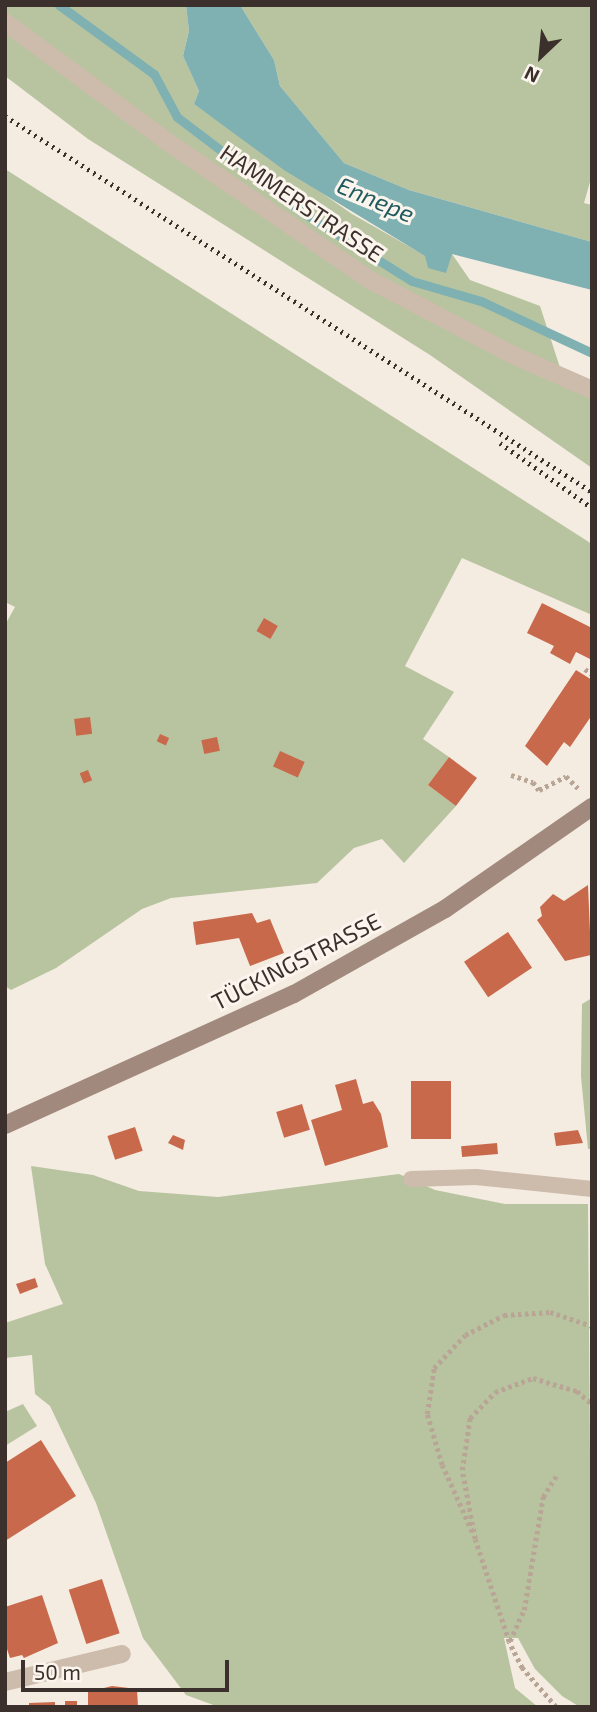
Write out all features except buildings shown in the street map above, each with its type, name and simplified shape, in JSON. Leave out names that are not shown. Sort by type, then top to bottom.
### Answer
[{"type":"street","name":"HAMMERSTRASSE","points":[[5,22],[165,140],[370,280],[592,390]]},
{"type":"street","name":"TÜCKINGSTRASSE","points":[[5,1125],[294,994],[445,909],[587,800]]},
{"type":"street","points":[[5,1682],[122,1654]]},
{"type":"lane","points":[[411,1180],[476,1177],[592,1189]]},
{"type":"path","points":[[585,669],[592,674]]},
{"type":"path","points":[[511,775],[533,782],[539,790],[566,776],[587,800]]},
{"type":"path","points":[[556,1707],[522,1668],[509,1642],[475,1539],[442,1465],[428,1414],[434,1368],[465,1335],[504,1315],[550,1312],[592,1326]]},
{"type":"path","points":[[475,1539],[462,1470],[470,1418],[495,1392],[533,1378],[577,1391],[592,1404]]},
{"type":"path","points":[[509,1642],[524,1610],[542,1497],[556,1476]]},
{"type":"green space","points":[[5,5],[186,5],[189,31],[183,56],[199,91],[194,104],[352,214],[426,256],[452,254],[470,280],[540,306],[565,383],[592,399],[592,468],[430,355],[88,139],[5,76]]},
{"type":"green space","points":[[240,5],[592,5],[592,175],[584,203],[592,205],[592,242],[409,190],[344,163],[280,86],[274,60]]},
{"type":"green space","points":[[5,169],[592,544],[592,615],[462,558],[405,666],[454,692],[423,739],[449,757],[428,785],[456,806],[404,863],[382,839],[354,848],[317,883],[171,898],[142,909],[56,968],[11,990],[5,986],[5,625],[15,607],[5,602]]},
{"type":"green space","points":[[592,998],[592,1149],[588,1149],[581,1076],[582,1004]]},
{"type":"green space","points":[[31,1166],[93,1175],[139,1191],[218,1197],[399,1174],[435,1190],[505,1204],[588,1204],[592,1707],[580,1707],[562,1696],[535,1669],[518,1638],[504,1638],[515,1688],[538,1707],[219,1707],[186,1695],[143,1638],[96,1503],[50,1406],[35,1394],[32,1355],[5,1358],[5,1323],[63,1304],[45,1264]]},
{"type":"green space","points":[[23,1404],[37,1426],[5,1446],[5,1412]]},
{"type":"water","name":"Ennepe","points":[[186,5],[240,5],[274,60],[280,86],[344,163],[409,190],[592,242],[592,290],[452,254],[446,273],[428,268],[425,256],[284,170],[194,104],[199,91],[183,56],[189,31]]},
{"type":"waterway","points":[[59,5],[154,74],[177,117],[305,214],[412,281],[481,301],[592,353]]},
{"type":"railway","points":[[5,116],[592,492]]},
{"type":"railway","points":[[500,443],[592,508]]}]
